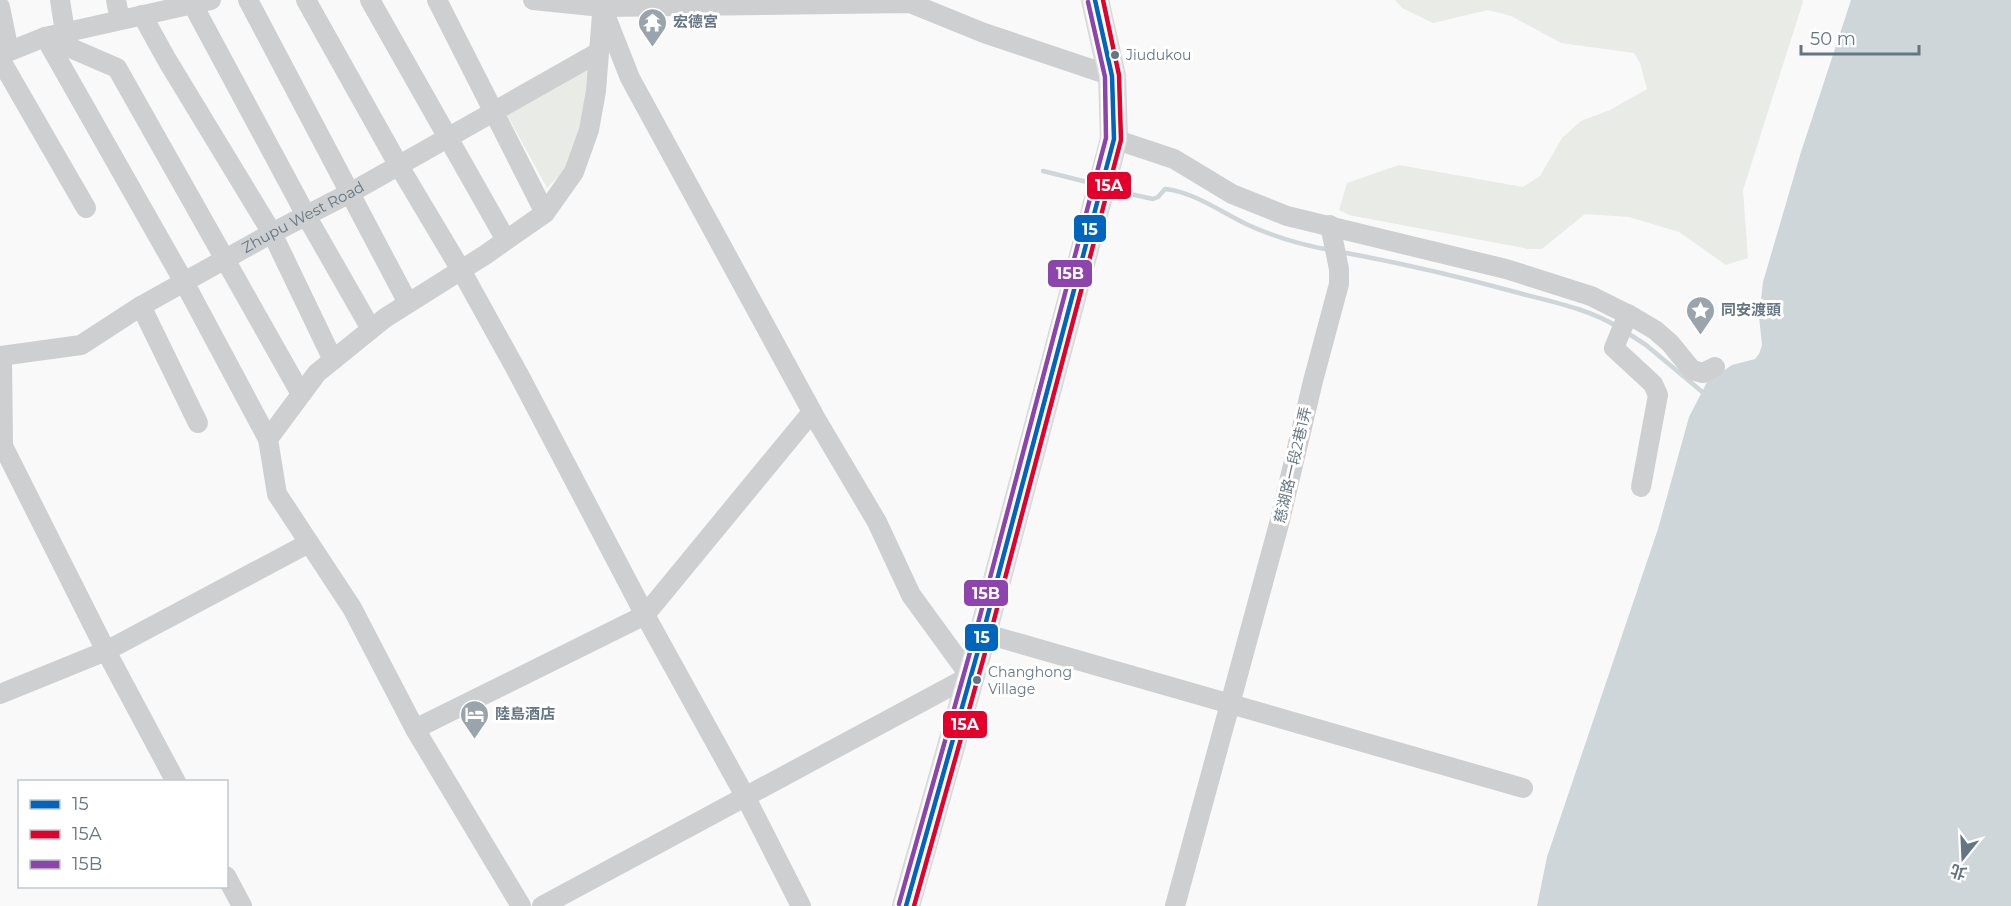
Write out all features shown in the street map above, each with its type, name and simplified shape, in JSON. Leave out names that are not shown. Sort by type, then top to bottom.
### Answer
[{"type":"main road","points":[[906,906],[983,633],[1114,139],[1112,76],[1095,0]]},
{"type":"street","points":[[60,0],[65,32]]},
{"type":"street","points":[[116,0],[120,20]]},
{"type":"street","points":[[248,0],[408,303]]},
{"type":"street","points":[[306,0],[518,373],[645,615],[745,796],[801,906]]},
{"type":"street","points":[[370,0],[450,137],[506,240]]},
{"type":"street","points":[[437,0],[545,213]]},
{"type":"street","points":[[533,0],[602,4],[910,3],[984,33],[1112,76]]},
{"type":"street","points":[[3,55],[45,36],[142,15],[162,5],[206,1],[307,217],[371,329]]},
{"type":"street","points":[[268,439],[316,373],[408,303],[545,213],[574,172],[589,130],[596,91],[602,4]]},
{"type":"street","points":[[542,906],[970,676],[911,595],[877,522],[812,411],[630,78],[602,4]]},
{"type":"street","points":[[0,7],[3,55],[86,208]]},
{"type":"street","points":[[142,15],[272,233],[333,360]]},
{"type":"street","points":[[45,36],[117,68],[301,394]]},
{"type":"street","points":[[45,36],[184,282],[268,439],[277,494],[352,608],[415,729],[521,906]]},
{"type":"street","name":"Zhupu West Road","points":[[1,357],[81,345],[141,306],[399,166],[599,52]]},
{"type":"street","points":[[1114,139],[1174,159],[1232,194],[1331,231],[1495,266],[1591,296],[1655,330],[1670,343],[1692,370],[1703,373],[1715,367]]},
{"type":"street","name":"慈湖路一段2巷1弄","points":[[1174,906],[1280,524],[1313,381],[1339,284],[1338,258],[1331,231]]},
{"type":"street","points":[[141,306],[198,423]]},
{"type":"street","points":[[1627,316],[1613,345],[1651,381],[1658,395],[1641,487]]},
{"type":"street","points":[[1,357],[3,446],[106,651],[175,780]]},
{"type":"street","points":[[415,729],[645,615],[812,411]]},
{"type":"street","points":[[0,694],[106,651],[309,543]]},
{"type":"street","points":[[983,633],[1230,702],[1523,788]]},
{"type":"street","points":[[228,880],[242,906]]},
{"type":"shaded area","points":[[1395,0],[1802,0],[1743,190],[1748,258],[1726,265],[1679,232],[1629,217],[1585,214],[1542,249],[1528,249],[1349,215],[1339,210],[1347,183],[1399,165],[1523,187],[1540,176],[1562,138],[1581,121],[1610,110],[1647,89],[1640,63],[1634,53],[1561,43],[1511,16],[1488,10],[1433,23],[1402,8]]},
{"type":"shaded area","points":[[1851,0],[2011,0],[2011,906],[1537,906],[1547,857],[1658,529],[1689,417],[1707,382],[1732,365],[1755,359],[1759,354],[1762,345],[1759,317],[1763,282],[1801,152]]},
{"type":"shaded area","points":[[590,64],[589,90],[571,164],[547,188],[506,113]]},
{"type":"waterway","points":[[1043,171],[1091,183]]},
{"type":"waterway","points":[[1121,192],[1153,199],[1165,189],[1176,191],[1197,198],[1266,232],[1298,243],[1330,250]]},
{"type":"waterway","points":[[1341,252],[1475,281],[1558,303],[1595,315],[1618,327]]},
{"type":"waterway","points":[[1626,332],[1646,345],[1706,395]]},
{"type":"transit line","name":"15","points":[[906,906],[983,633],[1114,139],[1112,76],[1095,0]]},
{"type":"transit line","name":"15A","points":[[914,906],[990,635],[1121,140],[1119,75],[1103,0]]},
{"type":"transit line","name":"15B","points":[[899,904],[976,631],[1106,138],[1105,77],[1088,2]]},
{"type":"place","name":"宏德宮","points":[[652,48]]},
{"type":"place","name":"Jiudukou","points":[[1115,55]]},
{"type":"place","name":"同安渡頭","points":[[1700,336]]},
{"type":"place","name":"Changhong Village","points":[[977,680]]},
{"type":"place","name":"陸島酒店","points":[[474,740]]}]
